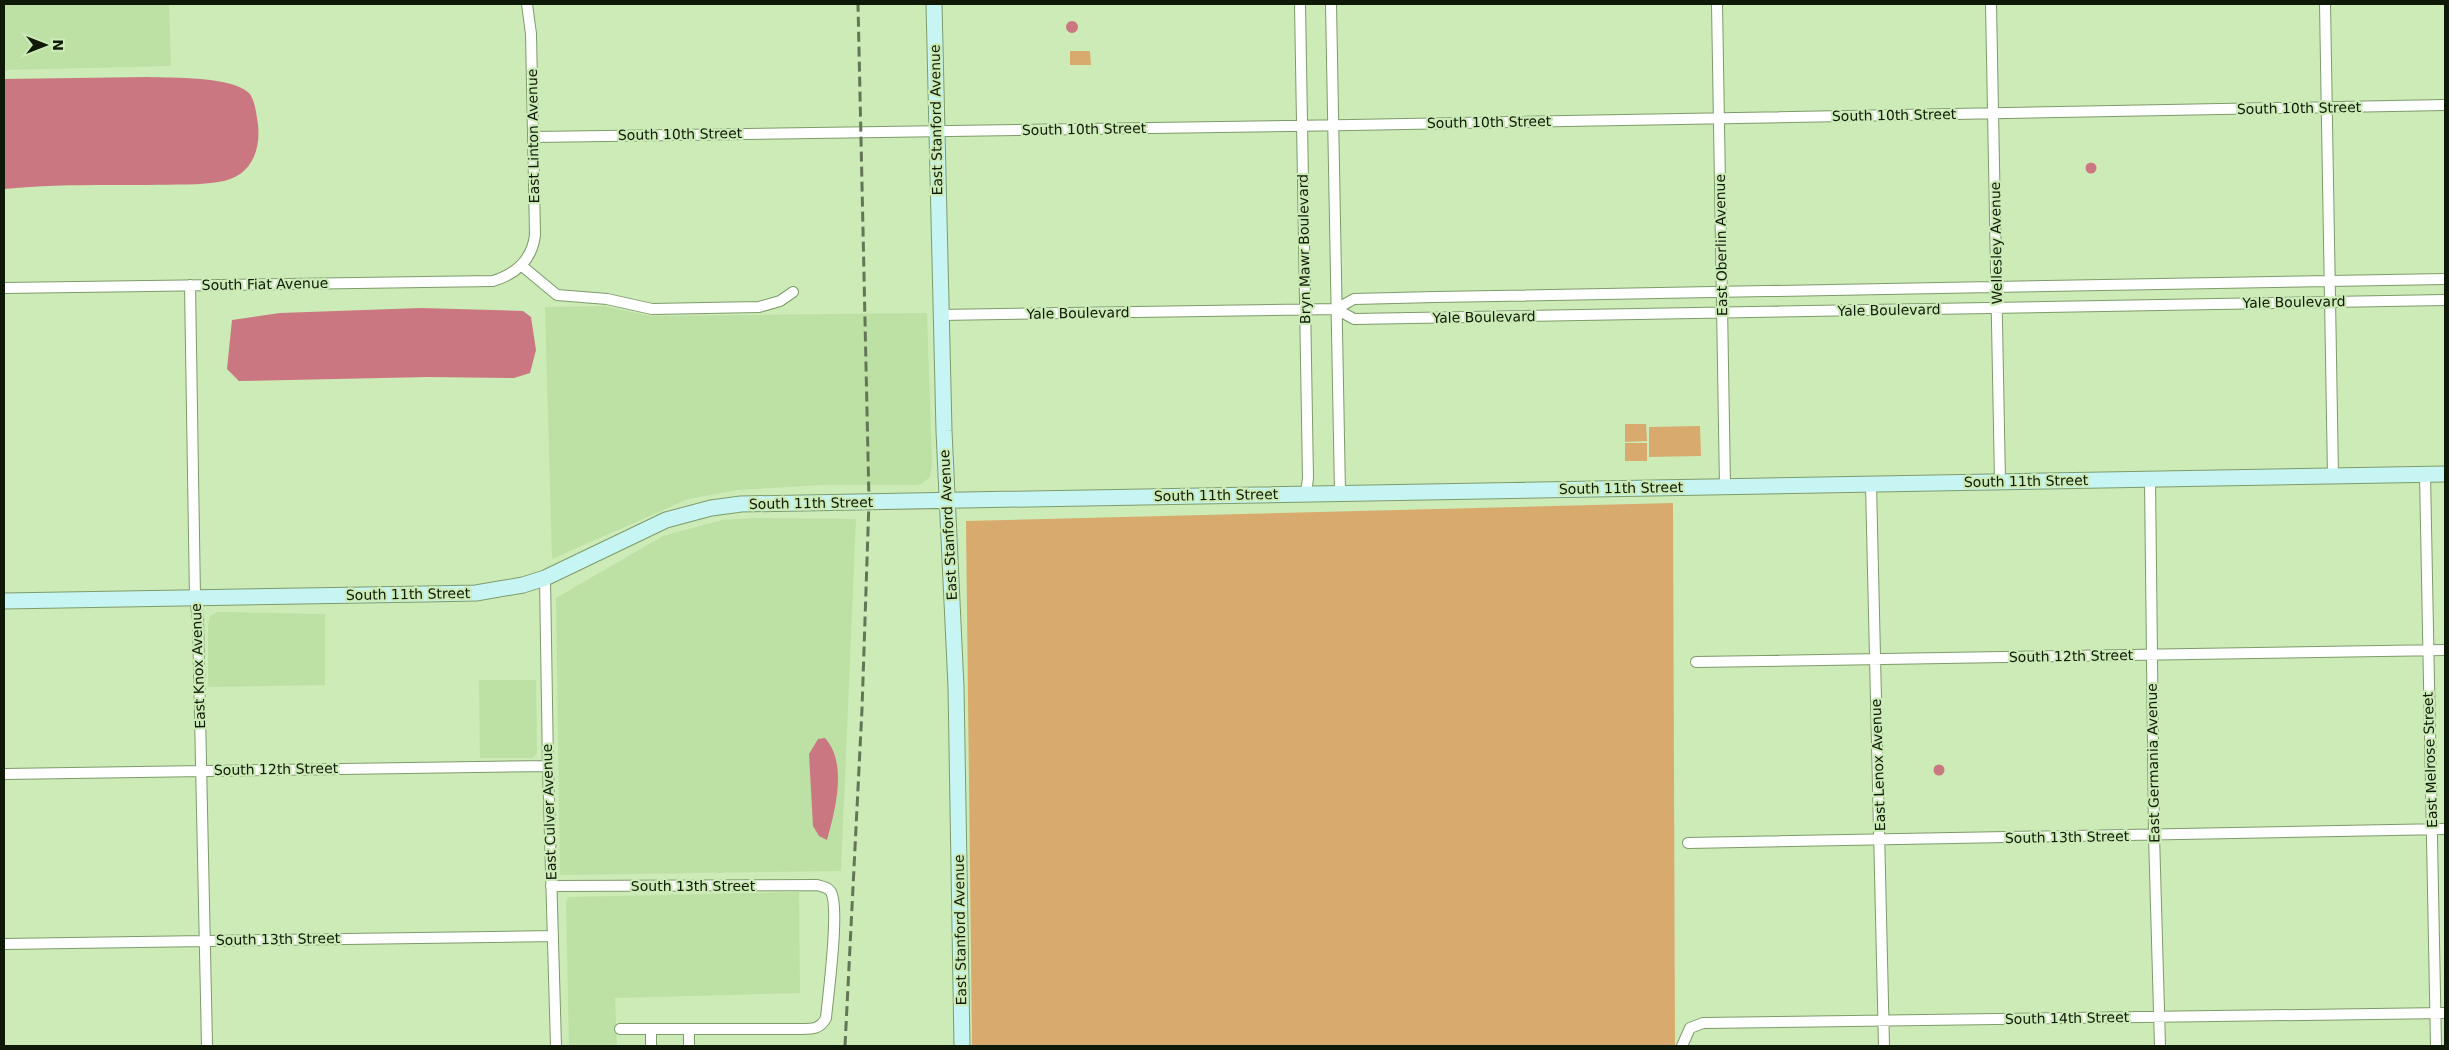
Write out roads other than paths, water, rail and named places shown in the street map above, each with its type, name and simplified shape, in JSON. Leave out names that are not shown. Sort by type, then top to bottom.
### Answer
[{"type":"street","name":"East Linton Avenue","points":[[522,266],[531,253],[535,235],[531,22],[527,4]]},
{"type":"street","name":"East Stanford Avenue","points":[[934,4],[940,315],[956,687],[962,1046]]},
{"type":"street","name":"Bryn Mawr Boulevard","points":[[1300,4],[1308,478],[1306,494]]},
{"type":"street","points":[[1331,4],[1340,493]]},
{"type":"street","name":"East Oberlin Avenue","points":[[1716,4],[1725,486]]},
{"type":"street","name":"Wellesley Avenue","points":[[1992,4],[2000,482]]},
{"type":"street","points":[[2325,4],[2333,476]]},
{"type":"street","name":"South 10th Street","points":[[534,137],[1303,126],[2445,105]]},
{"type":"street","points":[[522,266],[557,294],[574,298],[607,299],[652,309],[759,307],[780,301],[793,292]]},
{"type":"street","name":"South Fiat Avenue","points":[[4,288],[493,280],[514,273],[522,266]]},
{"type":"street","name":"Yale Boulevard","points":[[940,315],[1336,309],[1354,299],[2445,280]]},
{"type":"street","name":"East Knox Avenue","points":[[190,285],[195,598],[198,620],[207,1046]]},
{"type":"street","name":"Yale Boulevard","points":[[1336,309],[1354,319],[2445,300]]},
{"type":"street","name":"East Melrose Street","points":[[2425,474],[2432,830],[2440,1013],[2436,1046]]},
{"type":"street","name":"South 11th Street","points":[[4,601],[476,593],[509,589],[545,578],[666,520],[715,507],[741,504],[2445,474]]},
{"type":"street","name":"East Germania Avenue","points":[[2150,479],[2154,835],[2160,1046]]},
{"type":"street","name":"East Lenox Avenue","points":[[1871,484],[1884,1046]]},
{"type":"street","name":"East Culver Avenue","points":[[545,578],[556,1046]]},
{"type":"street","name":"South 12th Street","points":[[1696,662],[1875,661],[2152,654],[2445,650]]},
{"type":"street","name":"South 12th Street","points":[[4,774],[548,766]]},
{"type":"street","name":"South 13th Street","points":[[1688,843],[2445,829]]},
{"type":"street","name":"South 13th Street","points":[[551,886],[818,886],[827,888],[832,894],[834,920],[826,1018],[823,1025],[808,1029],[688,1030]]},
{"type":"street","name":"South 13th Street","points":[[4,944],[553,936]]},
{"type":"street","name":"South 14th Street","points":[[1682,1046],[1690,1028],[1696,1024],[1716,1022],[2440,1013]]},
{"type":"street","points":[[620,1029],[688,1030],[689,1046]]},
{"type":"street","points":[[651,1030],[651,1046]]},
{"type":"railway","points":[[845,1046],[862,709],[869,501],[858,4]]}]
